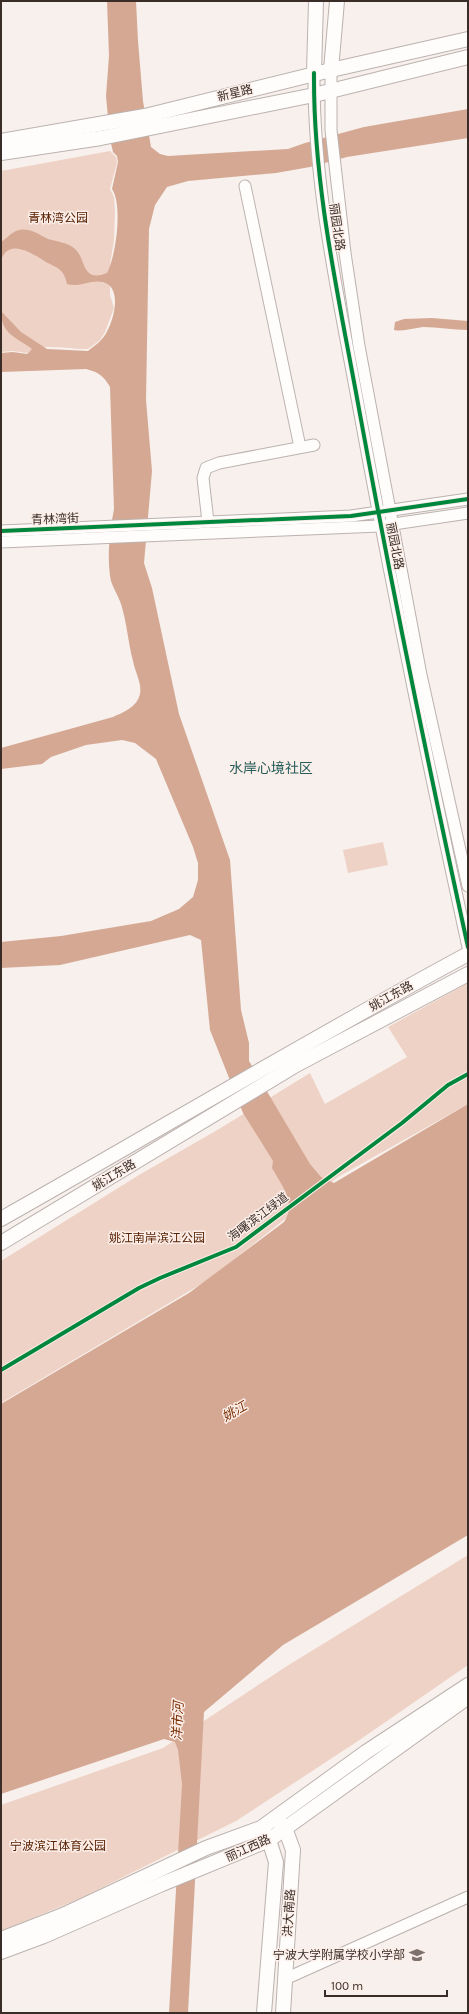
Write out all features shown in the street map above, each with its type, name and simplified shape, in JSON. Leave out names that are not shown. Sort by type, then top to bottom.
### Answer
[{"type":"main road","name":"丽园北路","points":[[314,74],[316,1]]},
{"type":"main road","name":"丽园北路","points":[[331,70],[337,1]]},
{"type":"main road","name":"新星路","points":[[1,153],[145,122],[314,74],[468,40]]},
{"type":"main road","name":"新星路","points":[[145,122],[314,95],[468,57]]},
{"type":"main road","name":"新星路","points":[[1,141],[100,132]]},
{"type":"main road","name":"姚江东路","points":[[1,1219],[252,1074],[468,954]]},
{"type":"main road","name":"姚江东路","points":[[1,1243],[296,1066],[468,974]]},
{"type":"main road","name":"丽江西路","points":[[1,1939],[158,1878],[210,1864],[269,1840],[281,1823],[366,1752],[468,1686]]},
{"type":"main road","name":"丽江西路","points":[[1,1952],[44,1936],[158,1878],[206,1848],[261,1828],[281,1823],[468,1697]]},
{"type":"main road","name":"洪大南路","points":[[281,1823],[293,1850],[283,2013]]},
{"type":"main road","name":"洪大南路","points":[[261,1828],[269,1840],[276,1862],[264,2013]]},
{"type":"street","name":"丽园北路","points":[[331,70],[331,130],[345,253],[359,346],[421,674],[468,886]]},
{"type":"street","name":"丽园北路","points":[[314,74],[315,133],[329,243],[380,526],[468,947]]},
{"type":"street","points":[[245,186],[300,447]]},
{"type":"street","points":[[208,522],[203,478],[206,468],[219,463],[314,445]]},
{"type":"street","points":[[146,530],[208,522],[351,516],[468,500]]},
{"type":"street","points":[[109,532],[380,526],[468,513]]},
{"type":"street","name":"青林湾街","points":[[1,531],[109,532]]},
{"type":"street","name":"青林湾街","points":[[1,542],[109,532]]},
{"type":"street","points":[[285,1979],[468,1897]]},
{"type":"green space","name":"青林湾公园","points":[[110,151],[116,157],[117,163],[110,189],[114,197],[115,211],[114,240],[110,264],[110,295],[114,308],[105,332],[100,340],[88,349],[48,347],[33,350],[27,353],[12,351],[1,352],[1,171]]},
{"type":"green space","points":[[383,842],[388,865],[348,873],[343,850]]},
{"type":"green space","name":"姚江南岸滨江公园","points":[[468,983],[468,1104],[338,1177],[208,1280],[1,1403],[1,1261],[139,1175],[219,1129],[310,1073],[325,1104],[407,1057],[388,1027]]},
{"type":"green space","name":"宁波滨江体育公园","points":[[468,1555],[468,1665],[358,1741],[236,1821],[79,1899],[1,1931],[1,1805],[163,1748],[287,1666]]},
{"type":"water","points":[[107,1],[136,1],[143,101],[151,147],[160,154],[168,156],[288,149],[364,127],[468,109],[468,138],[347,157],[310,167],[276,173],[188,181],[167,187],[155,205],[149,229],[146,400],[152,471],[144,563],[152,588],[179,714],[230,860],[241,1010],[249,1043],[249,1061],[310,1164],[321,1177],[334,1183],[468,1104],[468,1535],[283,1645],[204,1712],[188,2013],[169,2013],[182,1784],[178,1750],[175,1742],[164,1739],[1,1794],[1,1404],[189,1293],[284,1222],[288,1215],[289,1208],[287,1195],[272,1168],[273,1161],[243,1113],[210,1030],[201,940],[190,935],[60,965],[1,968],[1,942],[61,936],[151,921],[179,909],[193,897],[198,880],[198,863],[193,847],[156,759],[135,743],[122,740],[86,745],[51,757],[42,764],[1,769],[1,748],[113,717],[133,706],[140,694],[139,682],[131,654],[123,611],[112,583],[109,568],[109,542],[114,509],[110,387],[100,375],[86,369],[1,372],[1,353],[13,352],[27,354],[32,349],[10,334],[4,325],[1,311],[21,332],[47,349],[88,351],[106,334],[113,318],[115,300],[114,292],[110,286],[103,282],[98,281],[76,285],[67,284],[64,274],[61,271],[27,251],[20,249],[15,248],[9,250],[5,253],[1,260],[1,242],[14,232],[25,229],[33,231],[48,239],[73,247],[79,254],[89,273],[99,275],[107,273],[113,255],[117,231],[117,206],[112,189],[118,162],[117,156],[113,152],[110,139],[106,96],[109,56]]},
{"type":"water","points":[[432,318],[468,321],[468,330],[423,327],[394,330],[395,322],[404,319]]},
{"type":"cycle path","points":[[314,73],[318,158],[336,284],[398,611],[468,947]]},
{"type":"cycle path","points":[[1,531],[351,516],[468,499]]},
{"type":"cycle path","name":"海曙滨江绿道","points":[[1,1370],[139,1288],[236,1247],[402,1123],[448,1085],[468,1074]]},
{"type":"place","name":"宁波大学附属学校小学部","points":[[417,1955]]},
{"type":"district","name":"水岸心境社区","points":[[271,768]]},
{"type":"water label","name":"姚江","points":[[234,1411]]},
{"type":"water label","name":"洋市河","points":[[177,1721]]}]
